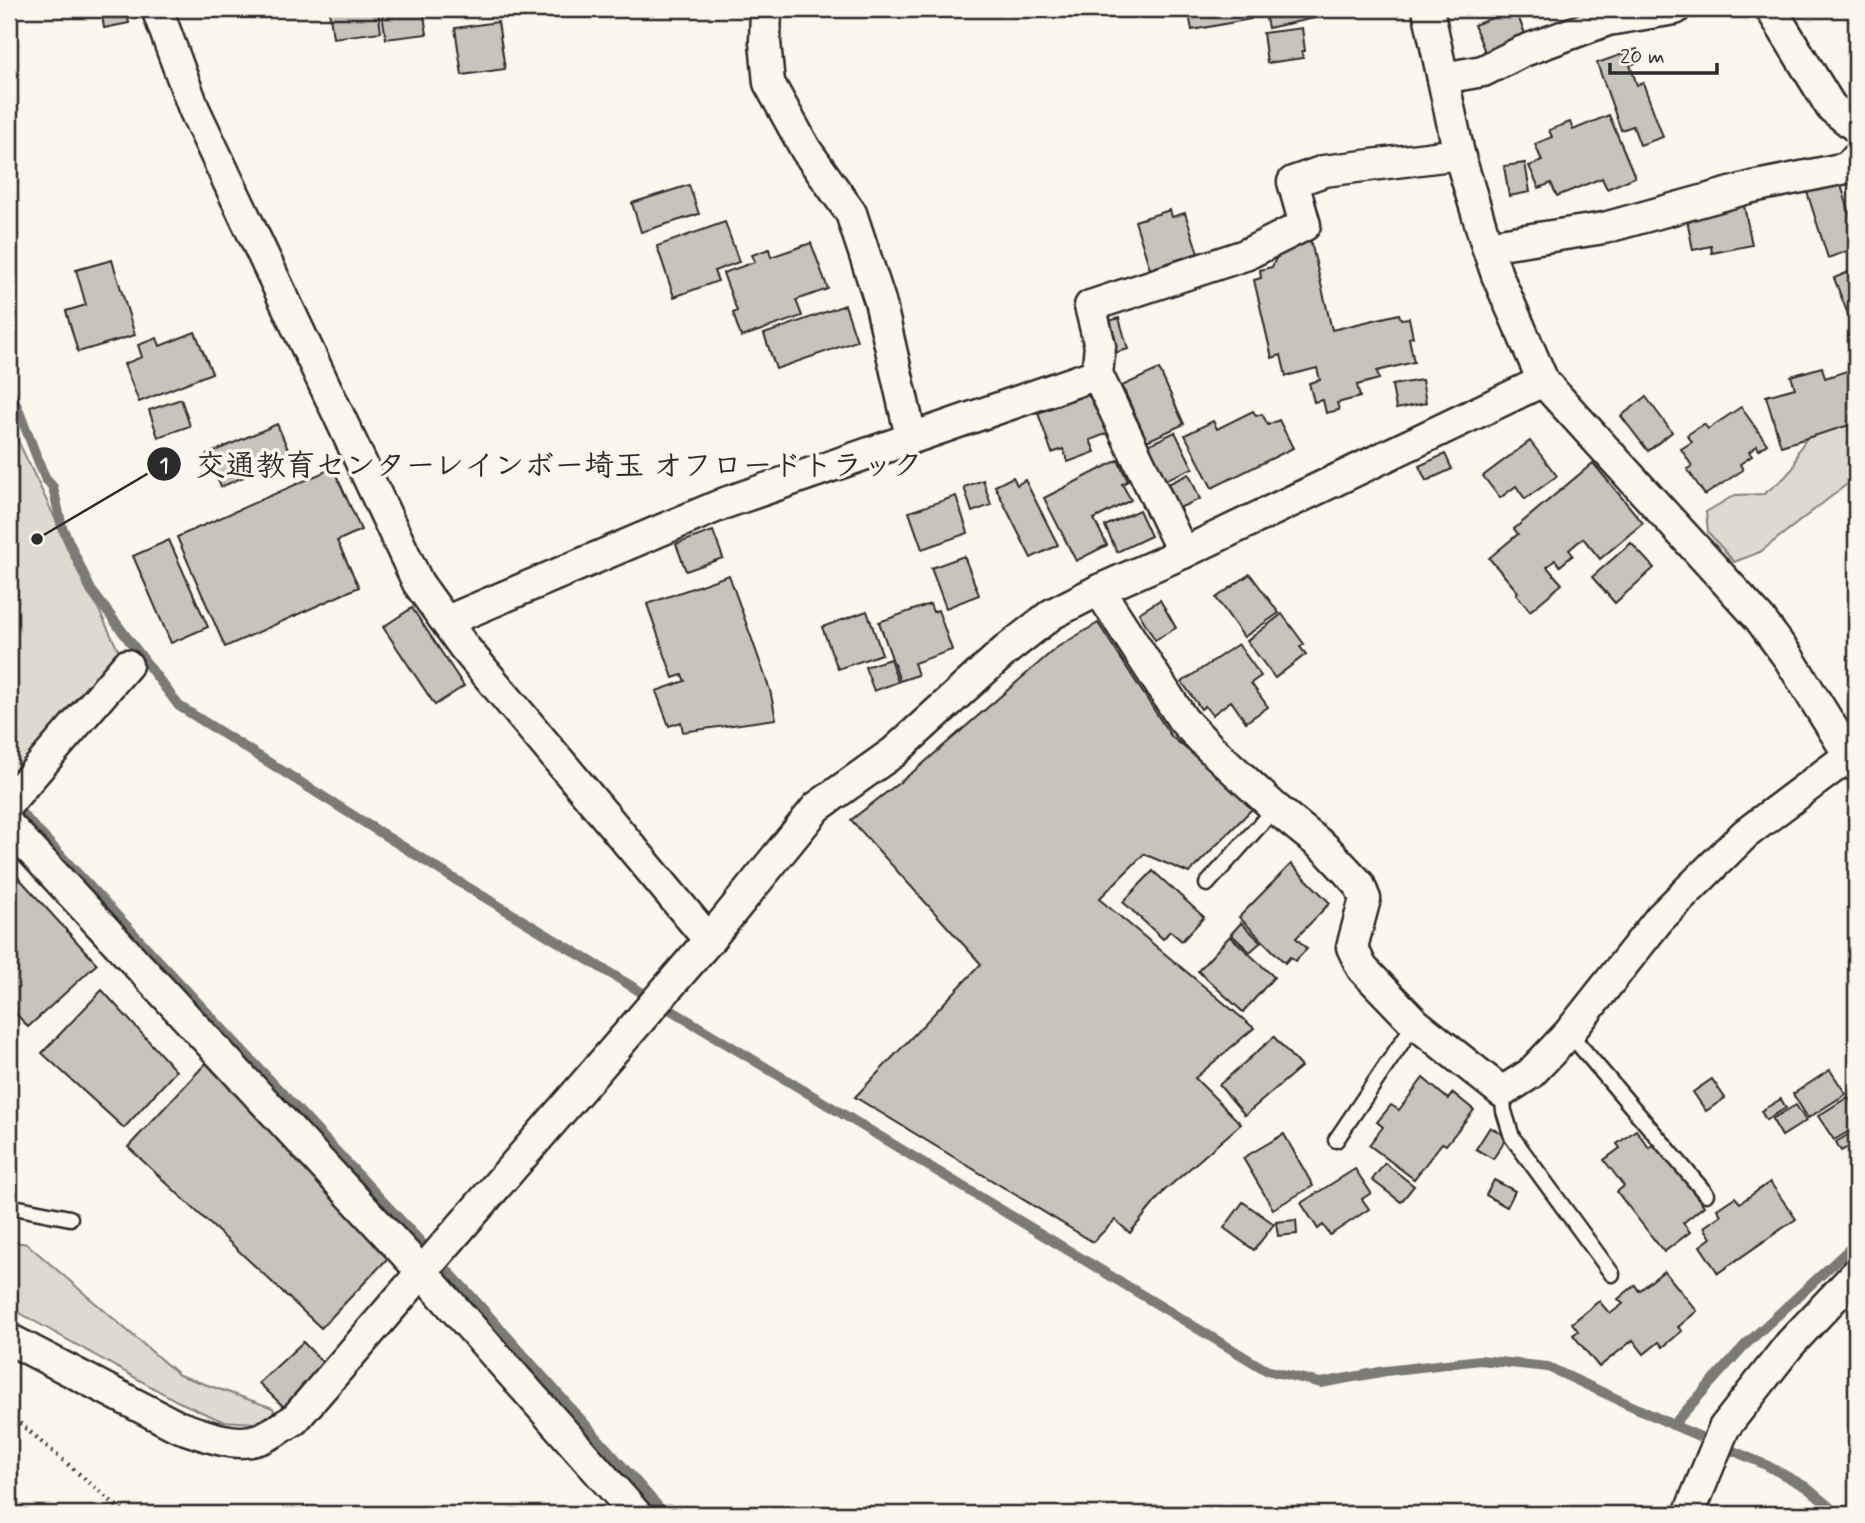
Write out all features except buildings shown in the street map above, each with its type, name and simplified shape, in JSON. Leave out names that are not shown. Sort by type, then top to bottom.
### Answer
[{"type":"street","points":[[157,9],[194,109],[418,583],[464,647],[709,940]]},
{"type":"street","points":[[766,9],[765,42],[769,83],[806,150],[851,213],[880,300],[911,437]]},
{"type":"street","points":[[1099,590],[1183,720],[1275,808],[1326,849],[1359,884],[1365,899],[1352,947],[1362,968],[1415,1023],[1502,1092],[1530,1074],[1569,1033],[1660,918],[1745,834],[1853,760],[1788,657],[1760,619],[1543,381],[1497,275],[1488,246],[1460,154],[1428,9]]},
{"type":"street","points":[[1443,78],[1483,71],[1521,52],[1608,20],[1675,9]]},
{"type":"street","points":[[1771,9],[1831,107],[1856,127]]},
{"type":"street","points":[[1183,553],[1097,374],[1100,346],[1090,306],[1245,255],[1305,225],[1293,181],[1324,171],[1460,154]]},
{"type":"street","points":[[1488,246],[1604,228],[1752,187],[1846,168],[1856,159]]},
{"type":"street","points":[[447,621],[725,503],[1097,374]]},
{"type":"street","points":[[9,1339],[177,1426],[204,1435],[236,1441],[258,1440],[294,1420],[709,940],[817,807],[894,752],[1006,650],[1052,614],[1543,381]]},
{"type":"street","points":[[15,795],[127,665]]},
{"type":"street","points":[[9,826],[430,1262],[636,1514]]},
{"type":"street","points":[[1689,1514],[1724,1428],[1790,1344],[1856,1274]]},
{"type":"lane","points":[[1207,884],[1275,808]]},
{"type":"lane","points":[[1336,1140],[1415,1023]]},
{"type":"lane","points":[[1569,1033],[1706,1194]]},
{"type":"lane","points":[[1502,1092],[1504,1111],[1512,1137],[1612,1274]]},
{"type":"lane","points":[[9,1206],[70,1218]]},
{"type":"path","points":[[9,1415],[126,1514]]},
{"type":"shaded area","points":[[1856,400],[1856,485],[1846,485],[1760,552],[1734,562],[1708,532],[1706,512],[1735,495],[1764,494],[1794,467],[1798,451],[1822,416]]},
{"type":"shaded area","points":[[9,422],[121,656],[9,782]]},
{"type":"shaded area","points":[[9,1241],[27,1244],[179,1375],[273,1408],[276,1417],[255,1423],[222,1421],[177,1401],[9,1307]]},
{"type":"waterway","points":[[9,386],[45,478],[53,487],[62,527],[91,590],[179,706],[451,877],[1266,1370],[1321,1383],[1386,1371],[1480,1360],[1548,1367],[1766,1465],[1806,1487],[1838,1514]]},
{"type":"waterway","points":[[11,802],[474,1299],[665,1514]]},
{"type":"waterway","points":[[1673,1425],[1744,1346],[1856,1243]]},
{"type":"place","name":"交通教育センターレインボー埼玉 オフロードトラック","points":[[37,539]]}]
